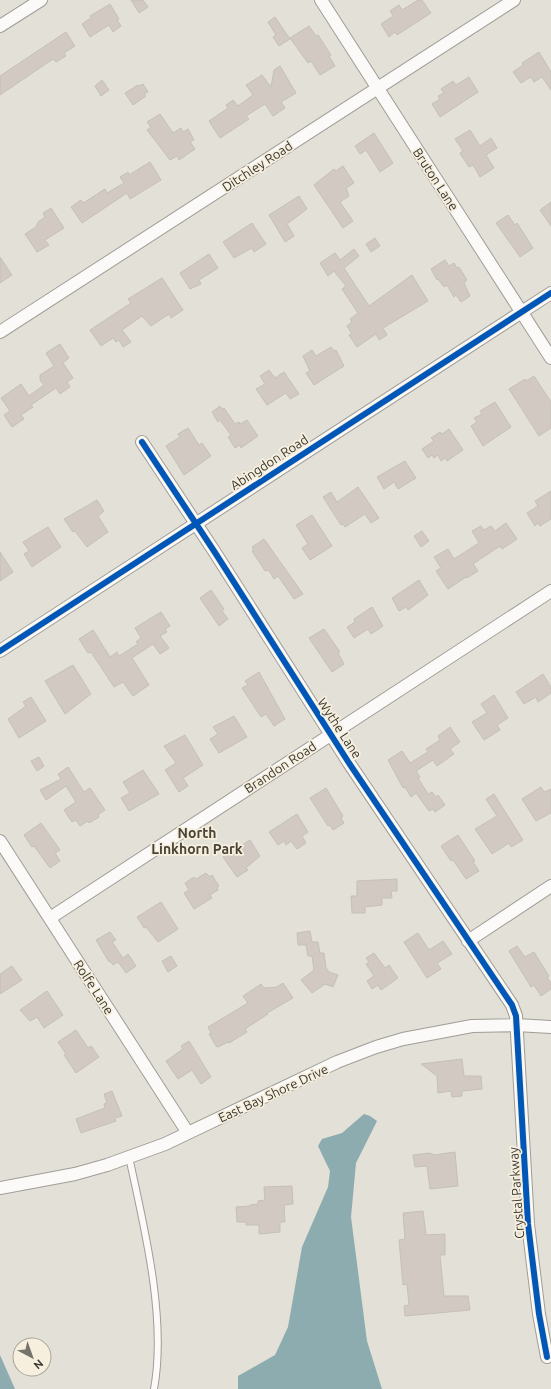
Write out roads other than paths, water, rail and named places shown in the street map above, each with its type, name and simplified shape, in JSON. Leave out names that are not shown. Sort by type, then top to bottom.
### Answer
[{"type":"street","points":[[0,26],[42,0]]},
{"type":"street","name":"Bruton Lane","points":[[321,0],[551,358]]},
{"type":"street","name":"Ditchley Road","points":[[0,332],[514,0]]},
{"type":"street","name":"Abingdon Road","points":[[0,651],[551,293]]},
{"type":"street","name":"Wythe Lane","points":[[142,442],[196,523],[330,734],[468,941],[507,994],[512,1005],[516,1025]]},
{"type":"street","name":"Brandon Road","points":[[50,918],[551,591]]},
{"type":"street","name":"Rolfe Lane","points":[[0,841],[188,1133]]},
{"type":"street","points":[[468,941],[551,886]]},
{"type":"street","name":"East Bay Shore Drive","points":[[0,1188],[75,1174],[165,1144],[337,1062],[376,1047],[403,1039],[472,1026],[516,1025],[551,1027]]},
{"type":"street","name":"Crystal Parkway","points":[[516,1025],[528,1224],[540,1321],[548,1357]]},
{"type":"lane","points":[[129,1157],[143,1222],[155,1305],[157,1356],[154,1389]]},
{"type":"water","points":[[364,1114],[377,1121],[356,1163],[351,1217],[367,1341],[382,1389],[238,1389],[238,1376],[275,1355],[288,1327],[302,1247],[328,1187],[330,1171],[318,1146],[322,1139],[342,1133]]},
{"type":"water","points":[[0,1355],[15,1389],[0,1389]]},
{"type":"district","name":"North Linkhorn Park","points":[[197,842]]}]
